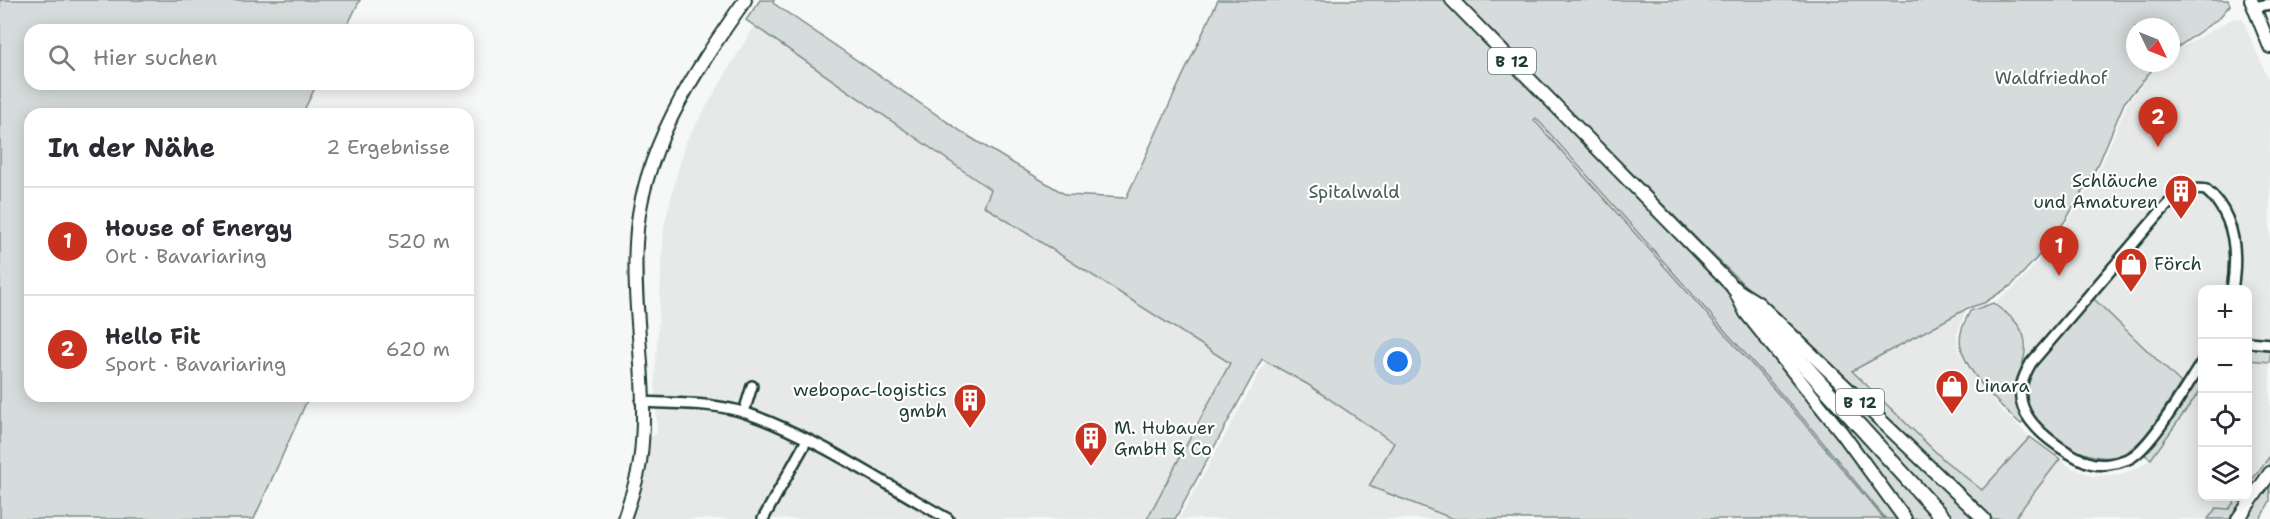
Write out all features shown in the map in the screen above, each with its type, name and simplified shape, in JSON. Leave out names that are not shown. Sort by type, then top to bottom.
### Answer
[{"type":"highway","name":"B 12","points":[[1734,288],[1944,519]]},
{"type":"main road","points":[[624,519],[640,461],[641,402],[636,243],[642,196],[653,160],[678,103],[745,0]]},
{"type":"main road","name":"B 12","points":[[1452,0],[1734,288],[1758,303],[1984,519]]},
{"type":"main road","points":[[2252,4],[2265,22],[2270,47]]},
{"type":"main road","points":[[1734,288],[1746,313],[1842,433],[1905,519]]},
{"type":"main road","points":[[2238,519],[2270,473]]},
{"type":"street","points":[[2252,4],[2270,4]]},
{"type":"street","points":[[2198,368],[2139,451],[2119,462],[2089,463],[2073,454],[2050,439],[2029,419],[2022,405],[2020,388],[2031,363],[2178,194],[2187,190],[2206,190],[2216,198],[2224,211],[2233,234],[2235,249],[2232,285]]},
{"type":"street","points":[[2252,342],[2270,344]]},
{"type":"street","points":[[744,412],[752,386]]},
{"type":"street","points":[[641,402],[681,403],[744,412],[807,440],[948,519]]},
{"type":"street","points":[[763,519],[807,440]]},
{"type":"shaded area","points":[[2242,18],[2270,83],[2270,340],[2252,338],[2252,285],[2198,285],[2198,360],[2181,383],[2122,325],[2029,374],[2020,365],[2027,352],[2027,341],[2017,323],[1993,303],[2014,288],[2047,252],[2077,208],[2102,164],[2127,104],[2145,80],[2153,72],[2180,72],[2180,48],[2232,19]]},
{"type":"shaded area","points":[[754,26],[991,191],[984,206],[1230,364],[1147,519],[628,519],[640,496],[649,439],[657,433],[655,379],[664,226],[685,143]]},
{"type":"shaded area","points":[[1966,310],[1957,334],[1958,347],[1964,362],[2000,409],[2030,437],[1982,491],[1944,460],[1852,371]]},
{"type":"shaded area","points":[[2252,360],[2270,362],[2270,456],[2252,480]]},
{"type":"shaded area","points":[[1266,361],[1307,384],[1394,443],[1369,486],[1454,519],[1179,519]]},
{"type":"shaded area","points":[[2198,394],[2198,501],[2235,501],[2229,509],[2217,508],[2208,519],[2020,519],[2016,516],[2060,459],[2068,466],[2093,476],[2122,474],[2151,459]]},
{"type":"green space","points":[[0,0],[360,0],[348,24],[24,24],[24,90],[314,90],[305,108],[24,108],[24,402],[306,402],[254,519],[0,519]]},
{"type":"green space","name":"Spitalwald","points":[[760,0],[774,0],[773,3],[968,136],[1066,195],[1126,198],[1218,0],[1446,0],[1729,294],[1901,519],[1886,519],[1806,422],[1536,118],[1534,120],[1804,423],[1884,519],[1454,519],[1369,486],[1394,443],[1307,384],[1262,359],[1175,519],[1147,519],[1230,363],[984,206],[991,190],[746,20]]},
{"type":"green space","name":"Waldfriedhof","points":[[1460,0],[2228,0],[2230,5],[2219,18],[2180,46],[2180,18],[2126,18],[2126,72],[2150,72],[2124,103],[2099,163],[2067,218],[2044,250],[2012,285],[1984,303],[1968,308],[1852,371],[1944,460],[1982,490],[2030,437],[2060,459],[2016,516],[2020,519],[1990,519],[1715,257]]},
{"type":"green space","points":[[2093,298],[2181,383],[2140,441],[2123,454],[2111,457],[2097,457],[2082,452],[2053,436],[2040,426],[2031,414],[2025,396],[2025,386],[2032,368],[2057,336]]},
{"type":"green space","points":[[1993,303],[2016,322],[2024,337],[2024,358],[2017,392],[2025,421],[2021,424],[1977,379],[1961,347],[1961,333],[1970,311]]},
{"type":"green space","points":[[1772,335],[1937,519],[1908,519]]},
{"type":"green space","points":[[2252,348],[2270,350],[2270,362],[2252,360]]},
{"type":"green space","points":[[1813,361],[1978,519],[1951,519],[1811,363]]},
{"type":"green space","points":[[2198,376],[2198,394],[2151,459],[2145,455]]},
{"type":"green space","points":[[2270,456],[2270,465],[2252,491],[2252,480]]},
{"type":"green space","points":[[2270,482],[2270,501],[2260,519],[2243,519]]},
{"type":"green space","points":[[2235,501],[2245,501],[2232,519],[2208,519],[2216,508],[2229,509]]},
{"type":"place","name":"Hello Fit","points":[[2158,147]]},
{"type":"place","name":"Schläuche und Amaturen","points":[[2181,220]]},
{"type":"place","name":"House of Energy","points":[[2059,276]]},
{"type":"place","name":"Förch","points":[[2131,293]]},
{"type":"place","name":"Linara","points":[[1952,415]]},
{"type":"place","name":"webopac-logistics gmbh","points":[[970,429]]},
{"type":"place","name":"M. Hubauer GmbH & Co","points":[[1091,467]]}]
